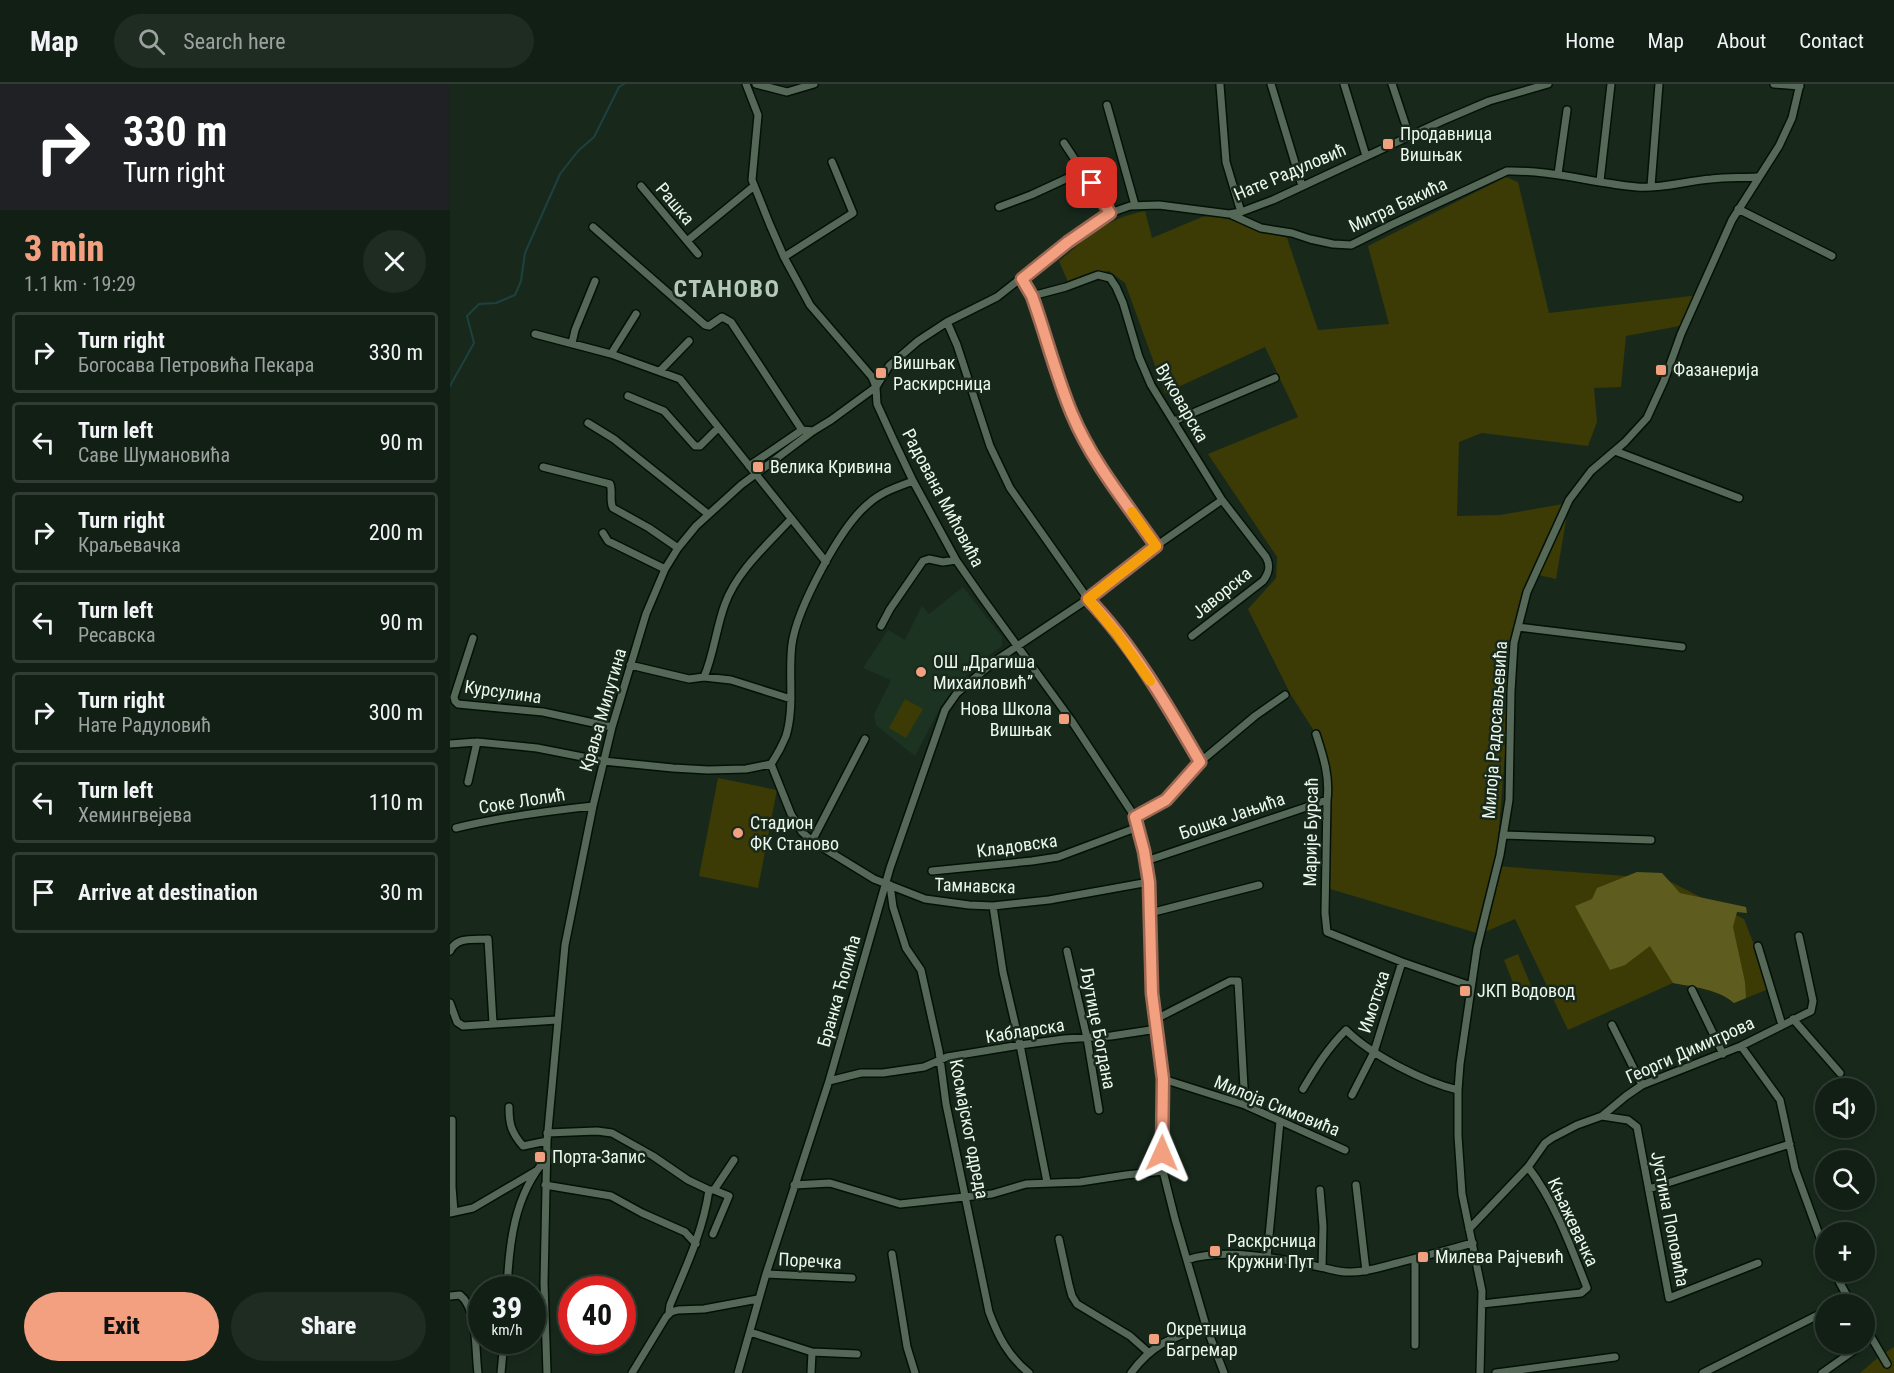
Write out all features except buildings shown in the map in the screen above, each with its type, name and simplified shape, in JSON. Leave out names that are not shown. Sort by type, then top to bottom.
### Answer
[{"type":"street","name":"Радована Мићовића","points":[[746,84],[756,104],[758,115],[752,176],[754,186],[784,257],[810,305],[867,371],[876,387],[877,404],[913,481],[956,560],[1071,720],[1135,817],[1149,882],[1152,993],[1163,1079],[1163,1172],[1206,1326],[1224,1373]]},
{"type":"street","points":[[756,84],[787,92],[814,84]]},
{"type":"street","points":[[1271,84],[1302,186]]},
{"type":"street","points":[[1344,84],[1366,156]]},
{"type":"street","points":[[1392,84],[1409,135]]},
{"type":"street","name":"Нате Радуловић","points":[[876,387],[885,370],[927,334],[997,297],[1110,213],[1135,205],[1159,205],[1229,214],[1241,212],[1489,101],[1548,84]]},
{"type":"street","points":[[1600,181],[1611,84]]},
{"type":"street","points":[[1650,186],[1659,84]]},
{"type":"street","points":[[1774,84],[1801,85]]},
{"type":"street","points":[[1220,85],[1226,162],[1241,212]]},
{"type":"street","name":"Милоја Радосављевића","points":[[1480,1373],[1482,1304],[1480,1274],[1462,1194],[1458,1090],[1480,934],[1500,855],[1509,800],[1510,691],[1514,643],[1527,592],[1569,500],[1591,471],[1625,442],[1647,418],[1664,381],[1681,334],[1738,209],[1779,146],[1792,117],[1801,85]]},
{"type":"street","points":[[1107,105],[1135,205]]},
{"type":"street","points":[[1558,174],[1568,110]]},
{"type":"street","points":[[1064,143],[1110,213]]},
{"type":"street","points":[[784,257],[853,213],[832,162]]},
{"type":"street","points":[[999,207],[1083,171]]},
{"type":"street","name":"Митра Бакића","points":[[1229,214],[1261,228],[1292,233],[1333,244],[1351,245],[1507,171],[1558,174],[1638,187],[1757,177]]},
{"type":"street","name":"Рашка","points":[[641,186],[698,254]]},
{"type":"street","points":[[687,241],[754,186]]},
{"type":"street","points":[[1738,209],[1832,256]]},
{"type":"street","points":[[593,227],[705,326],[709,326],[720,318],[731,322],[802,430]]},
{"type":"street","name":"Вуковарска","points":[[1032,296],[1098,275],[1110,278],[1123,303],[1139,357],[1151,385],[1222,500],[1263,552],[1269,563],[1269,572]]},
{"type":"street","points":[[1022,279],[1032,296],[1072,414],[1086,444],[1156,546]]},
{"type":"street","points":[[572,342],[596,281]]},
{"type":"street","points":[[610,354],[636,314]]},
{"type":"street","points":[[947,322],[957,345],[990,446],[1010,488],[1088,599],[1142,668],[1200,762]]},
{"type":"street","points":[[535,334],[572,342],[680,379],[826,562]]},
{"type":"street","points":[[660,371],[689,341]]},
{"type":"street","points":[[1174,421],[1275,378]]},
{"type":"street","name":"Краља Милутина","points":[[547,1373],[544,1283],[546,1159],[565,945],[603,761],[649,606],[665,569],[678,548],[708,514],[755,474],[876,387]]},
{"type":"street","points":[[628,396],[664,411],[695,446],[700,446],[718,428]]},
{"type":"street","points":[[588,423],[614,439],[708,514]]},
{"type":"street","points":[[748,466],[802,430],[813,431]]},
{"type":"street","points":[[1615,451],[1739,498]]},
{"type":"street","points":[[543,467],[610,484],[613,508],[649,528],[678,548]]},
{"type":"street","points":[[450,744],[477,742],[537,748],[603,761],[708,770],[746,769],[771,765],[788,729],[795,627],[826,562],[859,511],[885,492],[913,481]]},
{"type":"street","name":"Бранка Ћопића","points":[[738,1373],[766,1274],[829,1081],[887,885],[945,710],[957,693],[995,661],[1088,599],[1156,546],[1222,500]]},
{"type":"street","points":[[704,677],[726,601],[757,555],[791,519]]},
{"type":"street","points":[[603,533],[609,541],[665,569]]},
{"type":"street","points":[[881,626],[923,561],[929,559],[943,562],[956,560]]},
{"type":"street","name":"Јаворска","points":[[1192,636],[1263,581],[1269,572]]},
{"type":"street","name":"Милоја Радосављевића","points":[[1518,627],[1682,647]]},
{"type":"street","name":"Курсулина","points":[[473,638],[454,697],[458,704],[543,712],[612,727]]},
{"type":"street","points":[[630,665],[690,679],[704,677],[740,683],[791,699]]},
{"type":"street","points":[[1135,817],[1166,800],[1200,762],[1285,695]]},
{"type":"street","name":"Марије Бурсаћ","points":[[1316,734],[1328,772],[1329,786],[1325,913],[1327,932],[1402,962]]},
{"type":"street","points":[[812,842],[865,739]]},
{"type":"street","points":[[468,782],[477,742]]},
{"type":"street","name":"Тамнавска","points":[[771,765],[790,814],[812,842],[887,885],[925,899],[993,906],[1049,900],[1149,882]]},
{"type":"street","name":"Бошка Јањића","points":[[1146,861],[1327,800]]},
{"type":"street","name":"Соке Лолић","points":[[456,828],[486,820],[593,806]]},
{"type":"street","name":"Кладовска","points":[[932,871],[1058,857],[1138,827]]},
{"type":"street","name":"Милоја Радосављевића","points":[[1503,835],[1651,840]]},
{"type":"street","name":"Космајског одреда","points":[[887,885],[906,948],[921,970],[989,1312],[1009,1353],[1029,1373]]},
{"type":"street","points":[[1150,913],[1259,885]]},
{"type":"street","points":[[993,906],[1003,972],[1047,1182]]},
{"type":"street","name":"Георги Димитрова","points":[[1469,1229],[1528,1167],[1545,1143],[1577,1125],[1602,1116],[1641,1085],[1741,1046],[1782,1024],[1807,1014],[1813,1007],[1799,936]]},
{"type":"street","points":[[450,951],[457,941],[488,939],[493,1023]]},
{"type":"street","points":[[1758,946],[1782,1024]]},
{"type":"street","name":"Љутице Богдана","points":[[1067,951],[1087,1038],[1099,1110]]},
{"type":"street","points":[[1402,962],[1471,986]]},
{"type":"street","name":"Имотска","points":[[1374,1052],[1402,962]]},
{"type":"street","points":[[1156,1019],[1230,981],[1238,981],[1245,1105]]},
{"type":"street","points":[[1692,990],[1722,1054]]},
{"type":"street","points":[[450,1003],[457,1022],[460,1024],[557,1020]]},
{"type":"street","points":[[1794,1019],[1840,1073]]},
{"type":"street","points":[[1612,1025],[1641,1085]]},
{"type":"street","name":"Кабларска","points":[[829,1081],[861,1073],[883,1073],[924,1067],[947,1057],[1020,1045],[1157,1029]]},
{"type":"street","points":[[1303,1089],[1332,1043],[1346,1030],[1374,1052],[1426,1080],[1439,1086],[1458,1090]]},
{"type":"street","points":[[1741,1046],[1780,1100],[1795,1169],[1815,1224]]},
{"type":"street","points":[[1352,1095],[1374,1052]]},
{"type":"street","name":"Милоја Симовића","points":[[1163,1079],[1245,1105],[1345,1150]]},
{"type":"street","points":[[509,1107],[509,1122],[523,1146],[547,1137],[597,1131],[612,1133],[653,1156],[688,1180],[729,1196],[713,1234]]},
{"type":"street","name":"Јустина Поповића","points":[[1602,1116],[1628,1120],[1637,1126],[1669,1298],[1758,1263]]},
{"type":"street","points":[[452,1120],[452,1213],[473,1208],[536,1171]]},
{"type":"street","points":[[1267,1257],[1280,1121]]},
{"type":"street","points":[[1649,1189],[1790,1144]]},
{"type":"street","points":[[508,1276],[510,1242],[515,1219],[536,1171],[546,1159]]},
{"type":"street","points":[[632,1373],[669,1313],[670,1305],[696,1244],[711,1190],[734,1160]]},
{"type":"street","name":"Књажевачка","points":[[1482,1304],[1581,1293],[1587,1288],[1556,1214],[1538,1180],[1528,1167]]},
{"type":"street","points":[[794,1185],[830,1183],[900,1204],[992,1194],[1017,1186],[1047,1182],[1080,1182],[1163,1172]]},
{"type":"street","points":[[546,1185],[610,1196],[685,1232],[696,1244]]},
{"type":"street","points":[[1356,1185],[1366,1271]]},
{"type":"street","points":[[1320,1190],[1323,1226],[1322,1267]]},
{"type":"street","points":[[1059,1239],[1072,1296],[1077,1304],[1130,1336],[1149,1352]]},
{"type":"street","points":[[1187,1260],[1216,1256],[1267,1257],[1322,1267],[1336,1272],[1366,1271],[1473,1243]]},
{"type":"street","points":[[892,1254],[907,1347],[915,1373]]},
{"type":"street","points":[[1415,1259],[1415,1345]]},
{"type":"street","name":"Поречка","points":[[766,1274],[852,1278]]},
{"type":"street","points":[[450,1296],[460,1295],[468,1305],[474,1331],[478,1373]]},
{"type":"street","points":[[669,1313],[759,1299]]},
{"type":"street","points":[[1702,1373],[1815,1316]]},
{"type":"street","points":[[1131,1373],[1149,1352],[1170,1339],[1206,1326]]},
{"type":"street","points":[[750,1332],[812,1352],[857,1354]]},
{"type":"street","points":[[1875,1342],[1887,1364]]},
{"type":"street","points":[[811,1373],[812,1352]]},
{"type":"street","points":[[501,1373],[503,1354]]},
{"type":"street","points":[[1822,1373],[1849,1354]]},
{"type":"street","points":[[1496,1373],[1615,1357]]},
{"type":"shaded area","points":[[1506,177],[1518,182],[1549,313],[1699,295],[1690,324],[1626,336],[1621,387],[1594,388],[1597,422],[1588,446],[1482,433],[1459,442],[1457,516],[1500,515],[1569,503],[1556,579],[1530,573],[1509,705],[1496,866],[1665,879],[1744,919],[1771,988],[1734,1003],[1726,996],[1697,987],[1673,983],[1568,1030],[1515,919],[1480,934],[1327,888],[1329,786],[1316,734],[1291,695],[1248,609],[1276,578],[1277,557],[1208,454],[1298,417],[1265,347],[1165,393],[1125,283],[1109,271],[1091,273],[1068,282],[1059,261],[1098,230],[1131,214],[1145,211],[1152,238],[1202,217],[1216,215],[1287,238],[1318,330],[1389,324],[1368,246]]},
{"type":"shaded area","name":"ОШ „Драгиша Михаиловић”","points":[[963,587],[1002,637],[1002,646],[980,661],[954,689],[940,708],[915,756],[876,725],[874,715],[891,680],[863,668],[888,630],[905,640],[922,606],[929,614]]},
{"type":"shaded area","points":[[905,699],[923,709],[906,738],[889,728]]},
{"type":"shaded area","name":"Стадион ФК Станово","points":[[718,778],[777,790],[758,888],[699,876]]},
{"type":"shaded area","points":[[1637,872],[1662,873],[1680,893],[1746,907],[1747,913],[1737,912],[1733,927],[1745,982],[1746,998],[1734,1003],[1713,992],[1673,983],[1650,946],[1625,965],[1610,970],[1575,906],[1592,899],[1597,888]]},
{"type":"shaded area","points":[[1518,954],[1532,988],[1517,993],[1504,960]]},
{"type":"shaded area","points":[[1894,1347],[1894,1373],[1860,1373],[1881,1355]]},
{"type":"waterway","points":[[450,386],[474,343],[467,316],[479,304],[496,303],[515,295],[521,281],[525,253],[560,174],[578,151],[594,137],[619,87],[624,84]]},
{"type":"slow traffic","points":[[1132,512],[1156,546],[1088,599],[1117,634],[1150,681]]},
{"type":"place","name":"Продавница Вишњак","points":[[1388,144]]},
{"type":"place","name":"Фазанерија","points":[[1661,370]]},
{"type":"place","name":"Вишњак Раскирсница","points":[[881,373]]},
{"type":"place","name":"Велика Кривина","points":[[758,467]]},
{"type":"place","name":"ОШ „Драгиша Михаиловић”","points":[[921,672]]},
{"type":"place","name":"Нова Школа Вишњак","points":[[1064,719]]},
{"type":"place","name":"Стадион ФК Станово","points":[[738,833]]},
{"type":"place","name":"ЈКП Водовод","points":[[1465,991]]},
{"type":"place","name":"Порта-Запис","points":[[540,1157]]},
{"type":"place","name":"Раскрсница Кружни Пут","points":[[1215,1251]]},
{"type":"place","name":"Милева Рајчевић","points":[[1423,1257]]},
{"type":"place","name":"Окретница Багремар","points":[[1154,1339]]},
{"type":"district","name":"СТАНОВО","points":[[727,289]]},
{"type":"route","points":[[1092,183],[1110,213],[1068,242],[1022,279],[1032,296],[1063,391],[1086,444],[1156,546],[1088,599],[1108,621],[1142,668],[1200,762],[1166,800],[1135,817],[1149,882],[1152,993],[1163,1079],[1162,1153]]}]
